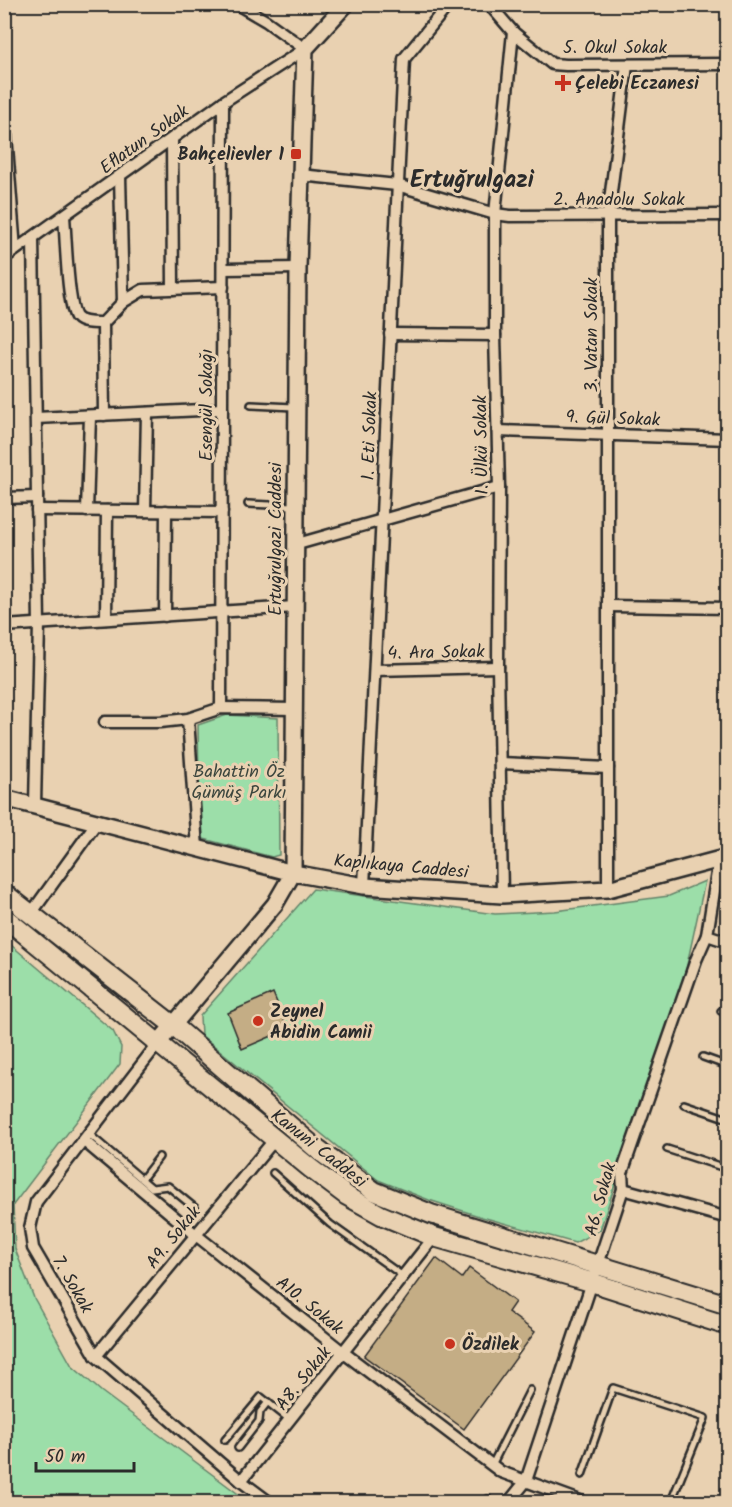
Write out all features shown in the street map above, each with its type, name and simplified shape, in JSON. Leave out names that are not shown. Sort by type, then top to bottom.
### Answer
[{"type":"main road","points":[[305,50],[331,12],[346,4]]},
{"type":"main road","name":"Ertuğrulgazi Caddesi","points":[[159,1042],[275,904],[293,873],[298,268],[305,50]]},
{"type":"main road","name":"Kaplıkaya Caddesi","points":[[4,798],[293,873],[364,886],[502,895],[608,889],[723,858]]},
{"type":"main road","name":"Kanuni Caddesi","points":[[4,893],[173,1025],[318,1150],[374,1191],[431,1214],[728,1305]]},
{"type":"main road","name":"Kanuni Caddesi","points":[[4,917],[347,1196],[381,1215],[434,1236],[591,1282],[728,1326]]},
{"type":"street","points":[[237,4],[266,21],[305,50]]},
{"type":"street","name":"1. Eti Sokak","points":[[364,886],[404,59],[449,4]]},
{"type":"street","points":[[489,4],[513,32]]},
{"type":"street","name":"5. Okul Sokak","points":[[513,32],[552,64],[728,64]]},
{"type":"street","name":"1. Ülkü Sokak","points":[[502,895],[495,214],[513,32]]},
{"type":"street","name":"Eflatun Sokak","points":[[4,258],[223,102],[305,50]]},
{"type":"street","name":"3. Vatan Sokak","points":[[608,889],[610,606],[607,434],[608,216],[627,65]]},
{"type":"street","name":"Esengül Sokağı","points":[[221,708],[223,102]]},
{"type":"street","points":[[4,109],[15,250]]},
{"type":"street","points":[[172,139],[173,289]]},
{"type":"street","name":"2. Anadolu Sokak","points":[[300,175],[397,185],[495,214],[510,216],[728,215]]},
{"type":"street","points":[[120,176],[123,302]]},
{"type":"street","points":[[64,217],[75,316],[82,321],[103,324]]},
{"type":"street","points":[[33,238],[39,624],[35,805]]},
{"type":"street","points":[[223,269],[298,268]]},
{"type":"street","points":[[104,415],[103,324],[123,302],[143,290],[223,287]]},
{"type":"street","points":[[390,334],[495,335]]},
{"type":"street","points":[[36,418],[222,409]]},
{"type":"street","points":[[145,511],[147,413]]},
{"type":"street","points":[[87,511],[90,416]]},
{"type":"street","name":"9. Gül Sokak","points":[[498,431],[728,439]]},
{"type":"street","points":[[294,545],[499,487]]},
{"type":"street","points":[[4,498],[37,497]]},
{"type":"street","points":[[37,510],[222,512]]},
{"type":"street","points":[[106,511],[106,619]]},
{"type":"street","points":[[165,616],[166,511]]},
{"type":"street","points":[[610,606],[728,608]]},
{"type":"street","points":[[4,626],[295,607]]},
{"type":"street","name":"4. Ara Sokak","points":[[375,670],[498,667]]},
{"type":"street","points":[[105,722],[160,722],[189,719],[221,708],[294,709]]},
{"type":"street","points":[[189,719],[197,848]]},
{"type":"street","points":[[501,763],[608,768]]},
{"type":"street","points":[[30,915],[97,822]]},
{"type":"street","name":"A6. Sokak","points":[[509,1503],[526,1481],[623,1189],[622,1173],[696,960],[707,935],[723,858]]},
{"type":"street","points":[[707,935],[728,942]]},
{"type":"street","name":"7. Sokak","points":[[159,1042],[36,1202],[30,1228],[33,1248],[96,1356],[269,1503]]},
{"type":"street","name":"A10. Sokak","points":[[86,1137],[196,1235],[344,1353],[501,1472],[583,1503]]},
{"type":"street","name":"A9. Sokak","points":[[96,1356],[275,1138]]},
{"type":"street","points":[[623,1189],[728,1218]]},
{"type":"street","name":"A8. Sokak","points":[[241,1481],[434,1236]]},
{"type":"lane","points":[[251,405],[296,407]]},
{"type":"lane","points":[[249,504],[295,506]]},
{"type":"lane","points":[[721,1011],[728,1013]]},
{"type":"lane","points":[[703,1057],[728,1066]]},
{"type":"lane","points":[[684,1104],[728,1119]]},
{"type":"lane","points":[[86,1137],[152,1188],[168,1186],[195,1208]]},
{"type":"lane","points":[[667,1149],[728,1169]]},
{"type":"lane","points":[[142,1179],[159,1157]]},
{"type":"lane","points":[[273,1173],[330,1224],[403,1276]]},
{"type":"lane","points":[[582,1475],[613,1388],[705,1418],[671,1503]]},
{"type":"lane","points":[[492,1465],[530,1390]]},
{"type":"lane","points":[[225,1440],[261,1397],[290,1420]]},
{"type":"lane","points":[[238,1449],[259,1421],[260,1412],[268,1402]]},
{"type":"green space","name":"Bahattin Öz Gümüş Parkı","points":[[227,715],[278,718],[279,855],[272,857],[200,838],[198,725]]},
{"type":"green space","points":[[705,881],[685,974],[600,1230],[575,1243],[482,1217],[378,1180],[201,1035],[200,1016],[313,889],[495,914],[555,911],[669,896]]},
{"type":"green space","points":[[5,940],[113,1031],[121,1047],[120,1064],[13,1205],[15,1249],[34,1298],[72,1366],[102,1392],[249,1502],[5,1502]]},
{"type":"building","name":"Zeynel Abidin Camii","points":[[273,993],[288,1029],[242,1049],[228,1013]]},
{"type":"building","name":"Özdilek","points":[[436,1258],[462,1278],[469,1268],[515,1302],[508,1312],[535,1332],[464,1429],[364,1356]]},
{"type":"place","name":"Çelebi Eczanesi","points":[[563,83]]},
{"type":"place","name":"Bahçelievler 1","points":[[296,154]]},
{"type":"place","name":"Zeynel Abidin Camii","points":[[258,1021]]},
{"type":"place","name":"Özdilek","points":[[450,1344]]},
{"type":"district","name":"Ertuğrulgazi","points":[[472,179]]}]
